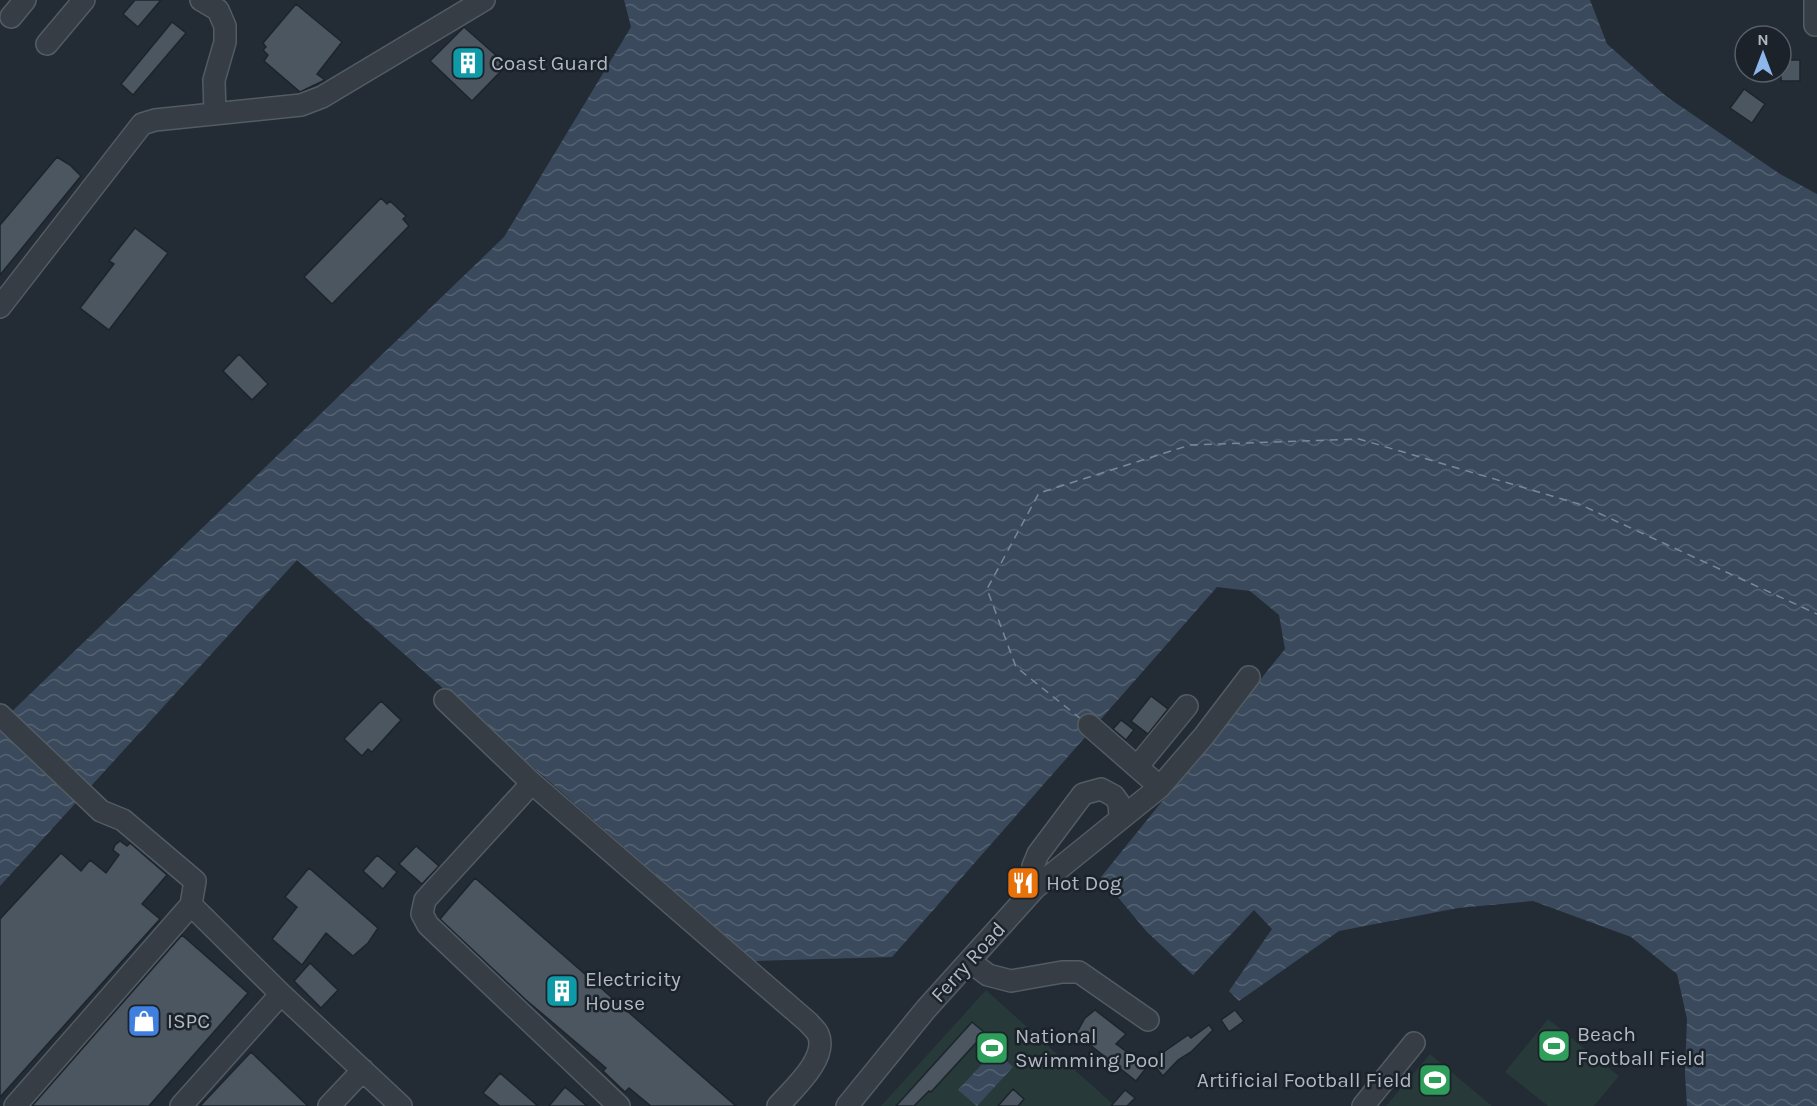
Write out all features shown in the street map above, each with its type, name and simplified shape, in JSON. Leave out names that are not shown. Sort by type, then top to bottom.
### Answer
[{"type":"street","points":[[10,17],[26,0]]},
{"type":"street","points":[[47,44],[84,0]]},
{"type":"street","points":[[201,0],[218,10],[225,26],[225,42],[214,80],[215,114]]},
{"type":"street","points":[[0,307],[142,124],[155,120],[301,105],[322,97],[484,0]]},
{"type":"street","points":[[1815,0],[1815,25]]},
{"type":"street","name":"Ferry Road","points":[[847,1106],[926,1009],[1035,888],[1160,787],[1204,736],[1249,677]]},
{"type":"street","points":[[445,700],[532,783],[809,1023],[818,1035],[820,1050],[814,1064],[778,1106]]},
{"type":"street","points":[[1137,767],[1187,706]]},
{"type":"street","points":[[1,716],[101,811],[123,820],[195,881],[191,905],[15,1106]]},
{"type":"street","points":[[1089,725],[1160,787]]},
{"type":"street","points":[[532,783],[425,900],[422,914],[428,925],[619,1106]]},
{"type":"street","points":[[1035,888],[1033,866],[1038,854],[1083,794],[1101,789],[1107,792],[1119,803],[1120,818]]},
{"type":"street","points":[[191,905],[281,994],[401,1106]]},
{"type":"street","points":[[969,961],[988,975],[1011,981],[1062,972],[1079,972],[1148,1020]]},
{"type":"street","points":[[181,1106],[281,994]]},
{"type":"street","points":[[1363,1106],[1414,1043]]},
{"type":"street","points":[[329,1106],[363,1070]]},
{"type":"shaded area","name":"National Swimming Pool","points":[[986,990],[1115,1106],[881,1106]]},
{"type":"shaded area","name":"Beach Football Field","points":[[1548,1019],[1619,1076],[1594,1106],[1548,1106],[1505,1072]]},
{"type":"shaded area","name":"Artificial Football Field","points":[[1430,1054],[1492,1106],[1386,1106]]},
{"type":"water","points":[[624,0],[1590,0],[1607,44],[1667,97],[1780,174],[1817,194],[1817,1106],[1687,1106],[1685,1074],[1687,1019],[1677,974],[1631,937],[1533,901],[1458,908],[1339,931],[1239,1001],[1229,991],[1272,929],[1254,910],[1193,975],[1147,932],[1101,877],[1285,649],[1279,615],[1250,591],[1217,587],[892,957],[754,961],[297,560],[0,886],[0,723],[504,237],[631,27]]},
{"type":"water","points":[[995,1050],[1013,1067],[977,1106],[958,1090]]},
{"type":"building","points":[[135,0],[161,0],[138,27],[123,14]]},
{"type":"building","points":[[296,4],[342,42],[317,74],[325,80],[300,92],[264,61],[268,55],[263,50],[266,47],[263,43]]},
{"type":"building","points":[[172,22],[186,33],[133,95],[121,84]]},
{"type":"building","name":"Coast Guard","points":[[464,27],[507,65],[472,101],[430,61]]},
{"type":"building","points":[[1793,60],[1800,60],[1800,81],[1793,81]]},
{"type":"building","points":[[1744,89],[1765,104],[1752,123],[1730,108]]},
{"type":"building","points":[[57,157],[81,176],[0,275],[0,225]]},
{"type":"building","points":[[381,198],[387,204],[390,201],[406,216],[403,219],[409,226],[332,304],[304,277]]},
{"type":"building","points":[[135,228],[168,253],[109,330],[80,308],[114,264],[109,261]]},
{"type":"building","points":[[239,354],[268,384],[252,400],[223,371]]},
{"type":"building","points":[[1151,696],[1168,709],[1148,734],[1131,721]]},
{"type":"building","points":[[381,701],[401,720],[372,752],[368,749],[362,756],[344,739]]},
{"type":"building","points":[[1121,720],[1134,730],[1126,740],[1113,729]]},
{"type":"building","points":[[120,841],[127,846],[130,843],[167,875],[142,904],[160,919],[0,1097],[0,919],[61,853],[81,871],[90,860],[106,873],[119,855],[113,850]]},
{"type":"building","points":[[416,846],[439,866],[422,884],[399,864]]},
{"type":"building","points":[[377,855],[397,872],[383,889],[363,871]]},
{"type":"building","points":[[309,868],[378,928],[368,943],[353,956],[326,933],[302,965],[272,939],[297,907],[285,897]]},
{"type":"building","name":"Electricity House","points":[[475,878],[736,1106],[651,1106],[629,1088],[625,1092],[603,1071],[606,1068],[526,1000],[440,919]]},
{"type":"building","points":[[182,935],[248,993],[149,1106],[32,1106]]},
{"type":"building","points":[[310,963],[338,990],[321,1008],[294,981]]},
{"type":"building","points":[[1095,1010],[1126,1034],[1116,1044],[1147,1067],[1136,1081],[1076,1034],[1085,1018]]},
{"type":"building","points":[[1235,1010],[1244,1021],[1229,1032],[1221,1020]]},
{"type":"building","points":[[972,1022],[985,1033],[931,1092],[929,1091],[914,1106],[896,1106]]},
{"type":"building","points":[[1209,1025],[1213,1030],[1163,1076],[1153,1064],[1165,1051],[1188,1035],[1191,1038]]},
{"type":"building","points":[[251,1052],[308,1106],[200,1106]]},
{"type":"building","points":[[500,1073],[538,1106],[500,1106],[483,1093]]},
{"type":"building","points":[[565,1087],[587,1106],[549,1106]]},
{"type":"building","points":[[1013,1089],[1024,1099],[1018,1106],[998,1106]]},
{"type":"building","points":[[1125,1090],[1135,1098],[1127,1106],[1111,1106]]},
{"type":"ferry route","points":[[1081,719],[1016,667],[987,589],[1039,493],[1190,445],[1359,439],[1579,504],[1817,614]]},
{"type":"place","name":"Coast Guard","points":[[468,63]]},
{"type":"place","name":"Hot Dog","points":[[1023,883]]},
{"type":"place","name":"Electricity House","points":[[562,991]]},
{"type":"place","name":"ISPC","points":[[144,1021]]},
{"type":"place","name":"Beach Football Field","points":[[1554,1046]]},
{"type":"place","name":"National Swimming Pool","points":[[992,1048]]},
{"type":"place","name":"Artificial Football Field","points":[[1435,1080]]}]
